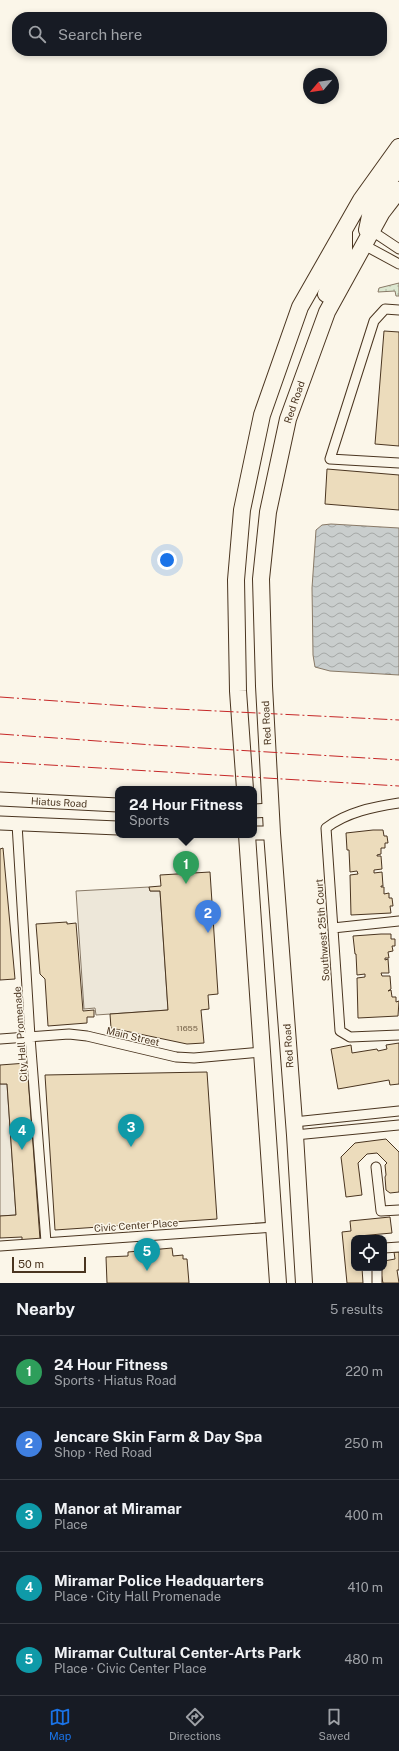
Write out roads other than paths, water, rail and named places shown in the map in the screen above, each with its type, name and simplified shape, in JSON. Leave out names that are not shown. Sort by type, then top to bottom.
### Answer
[{"type":"highway","points":[[245,786],[238,691],[236,580],[242,510],[262,415],[300,307],[361,200],[399,147]]},
{"type":"highway","points":[[368,238],[373,202],[399,167]]},
{"type":"highway","name":"Red Road","points":[[304,1283],[295,1129],[272,833],[264,686],[261,579],[268,512],[288,419],[327,312],[382,212],[399,190]]},
{"type":"highway","points":[[308,363],[306,336],[344,255],[344,230]]},
{"type":"highway","points":[[247,838],[278,1283]]},
{"type":"main road","name":"Hiatus Road","points":[[0,799],[115,805]]},
{"type":"main road","points":[[257,811],[271,810]]},
{"type":"main road","points":[[0,823],[115,828]]},
{"type":"main road","points":[[257,833],[272,833]]},
{"type":"street","points":[[368,238],[399,249]]},
{"type":"street","points":[[368,238],[399,264]]},
{"type":"street","points":[[399,310],[385,309],[374,321],[330,459],[399,463]]},
{"type":"street","name":"Southwest 25th Court","points":[[399,803],[358,812],[338,819],[326,828],[340,1031],[350,1037],[399,1035]]},
{"type":"street","name":"City Hall Promenade","points":[[18,824],[30,1037],[46,1242]]},
{"type":"street","points":[[333,928],[399,922]]},
{"type":"street","name":"Main Street","points":[[0,1039],[69,1034],[87,1036],[176,1057],[194,1058],[262,1052]]},
{"type":"street","points":[[295,1129],[399,1111]]},
{"type":"street","points":[[295,1129],[399,1125]]},
{"type":"street","points":[[376,1167],[381,1211],[399,1210]]},
{"type":"street","name":"Civic Center Place","points":[[0,1246],[274,1227]]},
{"type":"street","points":[[387,1248],[399,1247]]},
{"type":"street","points":[[376,1271],[377,1283]]},
{"type":"water","points":[[331,524],[399,528],[399,675],[330,671],[315,667],[313,655],[312,588],[316,530],[322,525]]},
{"type":"place","name":"24 Hour Fitness","points":[[186,884]]},
{"type":"place","name":"Jencare Skin Farm & Day Spa","points":[[208,933]]},
{"type":"place","name":"Manor at Miramar","points":[[131,1147]]},
{"type":"place","name":"Miramar Police Headquarters","points":[[22,1150]]},
{"type":"place","name":"Miramar Cultural Center-Arts Park","points":[[147,1271]]}]
